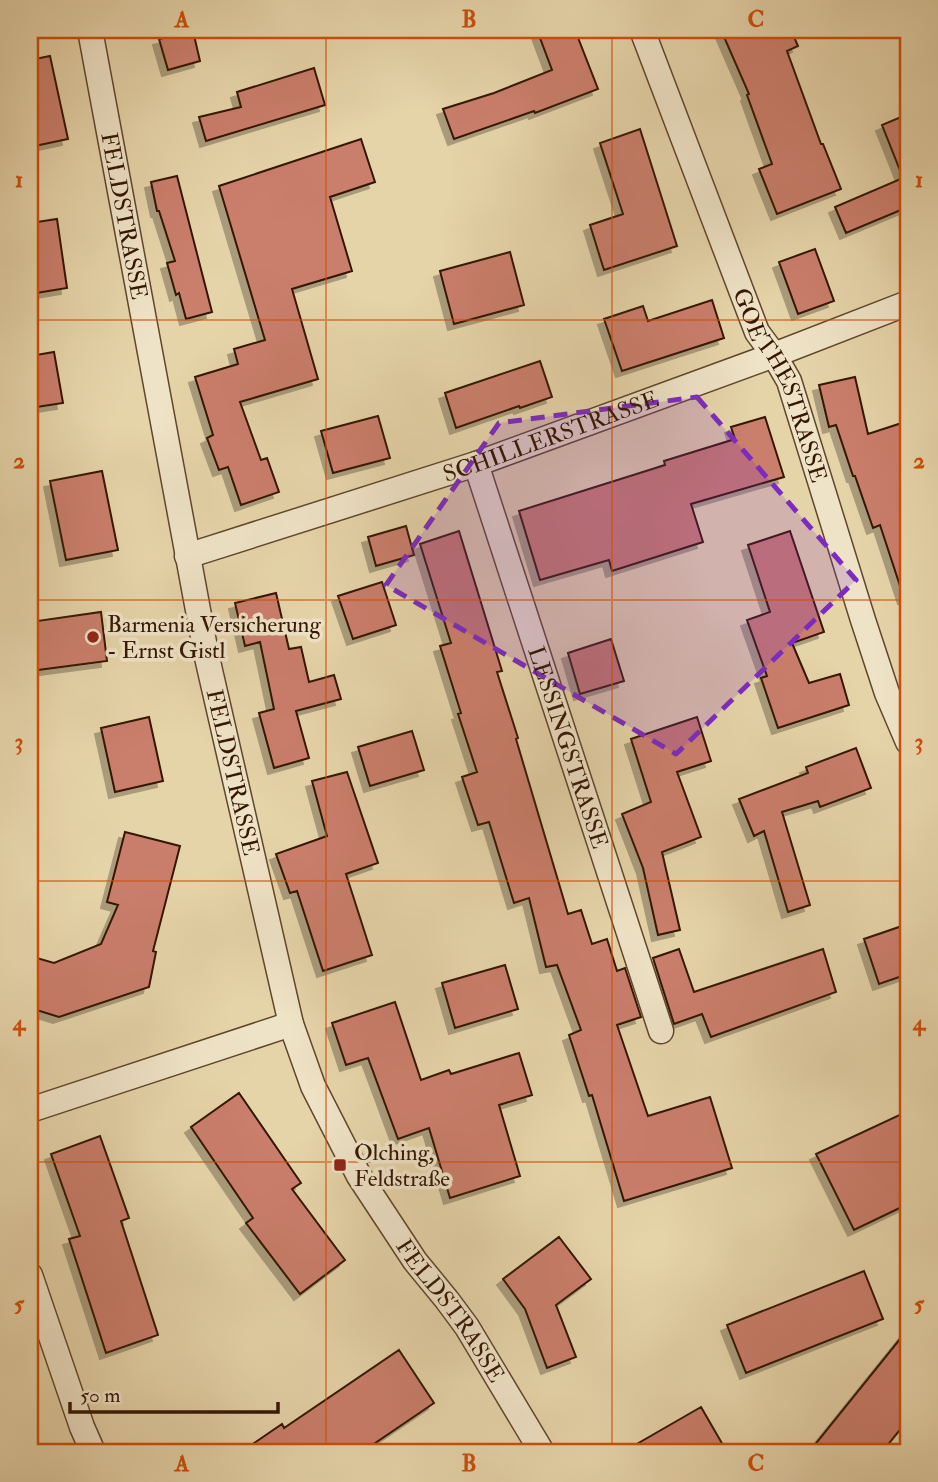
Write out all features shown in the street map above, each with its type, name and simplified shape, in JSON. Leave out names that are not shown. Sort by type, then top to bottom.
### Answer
[{"type":"street","name":"FELDSTRASSE","points":[[90,30],[206,653],[291,1024],[313,1086],[359,1176],[415,1262],[467,1327],[542,1452]]},
{"type":"street","name":"GOETHESTRASSE","points":[[642,30],[757,332],[789,381],[887,693],[908,741]]},
{"type":"street","name":"SCHILLERSTRASSE","points":[[187,556],[476,464],[908,303]]},
{"type":"street","name":"LESSINGSTRASSE","points":[[476,464],[661,1031]]},
{"type":"street","points":[[30,1110],[291,1024]]},
{"type":"street","points":[[30,1275],[93,1452]]},
{"type":"highlighted area","points":[[697,397],[856,580],[676,754],[386,585],[499,423]]},
{"type":"building","points":[[537,30],[575,30],[598,89],[454,139],[443,109],[494,93],[552,70]]},
{"type":"building","points":[[721,30],[791,30],[798,46],[787,51],[821,144],[841,189],[777,214],[759,169],[772,164],[747,95],[749,94]]},
{"type":"building","points":[[193,31],[200,61],[168,70],[159,39]]},
{"type":"building","points":[[50,56],[68,139],[30,147],[30,60]]},
{"type":"building","points":[[314,68],[325,105],[206,141],[199,117],[241,107],[237,92]]},
{"type":"building","points":[[908,114],[908,207],[846,233],[835,207],[903,178],[882,125]]},
{"type":"building","points":[[640,129],[677,246],[604,270],[590,225],[623,214],[600,143]]},
{"type":"building","points":[[361,139],[375,182],[330,197],[352,271],[292,289],[318,379],[240,402],[261,460],[267,458],[279,492],[241,505],[228,467],[219,470],[207,438],[213,435],[195,377],[238,364],[234,349],[265,340],[219,186]]},
{"type":"building","points":[[177,176],[212,312],[186,319],[167,263],[175,261],[157,211],[151,182]]},
{"type":"building","points":[[57,219],[67,288],[30,294],[30,223]]},
{"type":"building","points":[[815,249],[834,301],[798,314],[779,262]]},
{"type":"building","points":[[510,252],[524,305],[454,324],[440,271]]},
{"type":"building","points":[[712,300],[724,338],[622,371],[604,319],[643,306],[648,321]]},
{"type":"building","points":[[54,352],[63,403],[30,408],[30,356]]},
{"type":"building","points":[[540,361],[552,397],[456,428],[445,393]]},
{"type":"building","points":[[855,377],[868,434],[908,421],[908,598],[904,598],[880,525],[873,528],[836,425],[829,427],[819,385]]},
{"type":"building","points":[[378,416],[390,458],[333,473],[321,431]]},
{"type":"building","points":[[765,417],[784,477],[691,504],[703,542],[612,571],[609,560],[540,580],[519,511],[665,465],[664,461],[735,439],[731,427]]},
{"type":"building","points":[[102,471],[118,550],[66,560],[50,481]]},
{"type":"building","points":[[406,526],[414,555],[376,566],[368,537]]},
{"type":"building","points":[[459,531],[502,671],[497,672],[568,914],[581,910],[592,944],[607,939],[617,971],[625,968],[641,1017],[617,1025],[648,1116],[710,1097],[732,1168],[624,1201],[592,1095],[589,1096],[569,1035],[581,1030],[557,965],[546,967],[529,898],[514,903],[489,822],[478,825],[462,777],[477,772],[440,646],[451,643],[420,544]]},
{"type":"building","points":[[790,531],[824,632],[792,643],[809,683],[840,674],[849,705],[778,728],[761,678],[767,676],[747,620],[770,612],[748,545]]},
{"type":"building","points":[[382,582],[396,625],[353,639],[338,596]]},
{"type":"building","points":[[276,593],[289,649],[301,647],[309,682],[334,675],[341,699],[296,711],[309,758],[274,768],[259,713],[274,709],[260,642],[245,646],[235,603]]},
{"type":"building","points":[[101,612],[107,661],[30,671],[30,622]]},
{"type":"building","points":[[611,639],[624,681],[580,694],[568,653]]},
{"type":"building","points":[[149,717],[163,781],[115,792],[101,728]]},
{"type":"building","points":[[697,717],[711,761],[677,772],[701,837],[662,852],[680,930],[658,935],[643,868],[622,814],[651,802],[631,739]]},
{"type":"building","points":[[412,731],[424,770],[370,786],[358,747]]},
{"type":"building","points":[[856,748],[871,788],[820,807],[818,801],[782,812],[810,905],[788,912],[764,831],[754,836],[739,799],[808,773],[806,767]]},
{"type":"building","points":[[347,772],[378,863],[346,874],[372,955],[323,971],[297,891],[290,893],[276,854],[327,836],[312,781]]},
{"type":"building","points":[[125,832],[180,846],[153,951],[156,952],[149,987],[59,1017],[30,1008],[30,956],[54,963],[101,944],[118,905],[107,902]]},
{"type":"building","points":[[908,924],[908,974],[879,984],[864,939]]},
{"type":"building","points":[[679,949],[694,992],[823,949],[836,992],[711,1037],[702,1014],[674,1024],[653,958]]},
{"type":"building","points":[[505,965],[518,1009],[455,1028],[442,983]]},
{"type":"building","points":[[395,1002],[421,1080],[449,1070],[451,1074],[519,1053],[532,1095],[499,1105],[520,1176],[450,1198],[429,1128],[398,1139],[368,1058],[346,1065],[332,1023]]},
{"type":"building","points":[[239,1093],[301,1183],[292,1189],[345,1260],[300,1294],[246,1223],[253,1218],[191,1127]]},
{"type":"building","points":[[908,1111],[908,1204],[854,1230],[816,1154]]},
{"type":"building","points":[[100,1136],[129,1218],[121,1221],[158,1335],[106,1353],[69,1239],[80,1236],[51,1154]]},
{"type":"building","points":[[559,1237],[591,1279],[556,1305],[576,1357],[547,1368],[525,1309],[503,1279]]},
{"type":"building","points":[[864,1271],[883,1319],[746,1373],[727,1325]]},
{"type":"building","points":[[908,1329],[908,1420],[882,1452],[809,1452]]},
{"type":"building","points":[[399,1350],[434,1403],[362,1452],[241,1452],[282,1424],[284,1428]]},
{"type":"building","points":[[701,1407],[727,1452],[623,1452]]},
{"type":"place","name":"Barmenia Versicherung - Ernst Gistl","points":[[93,637]]},
{"type":"place","name":"Olching, Feldstraße","points":[[340,1165]]}]
